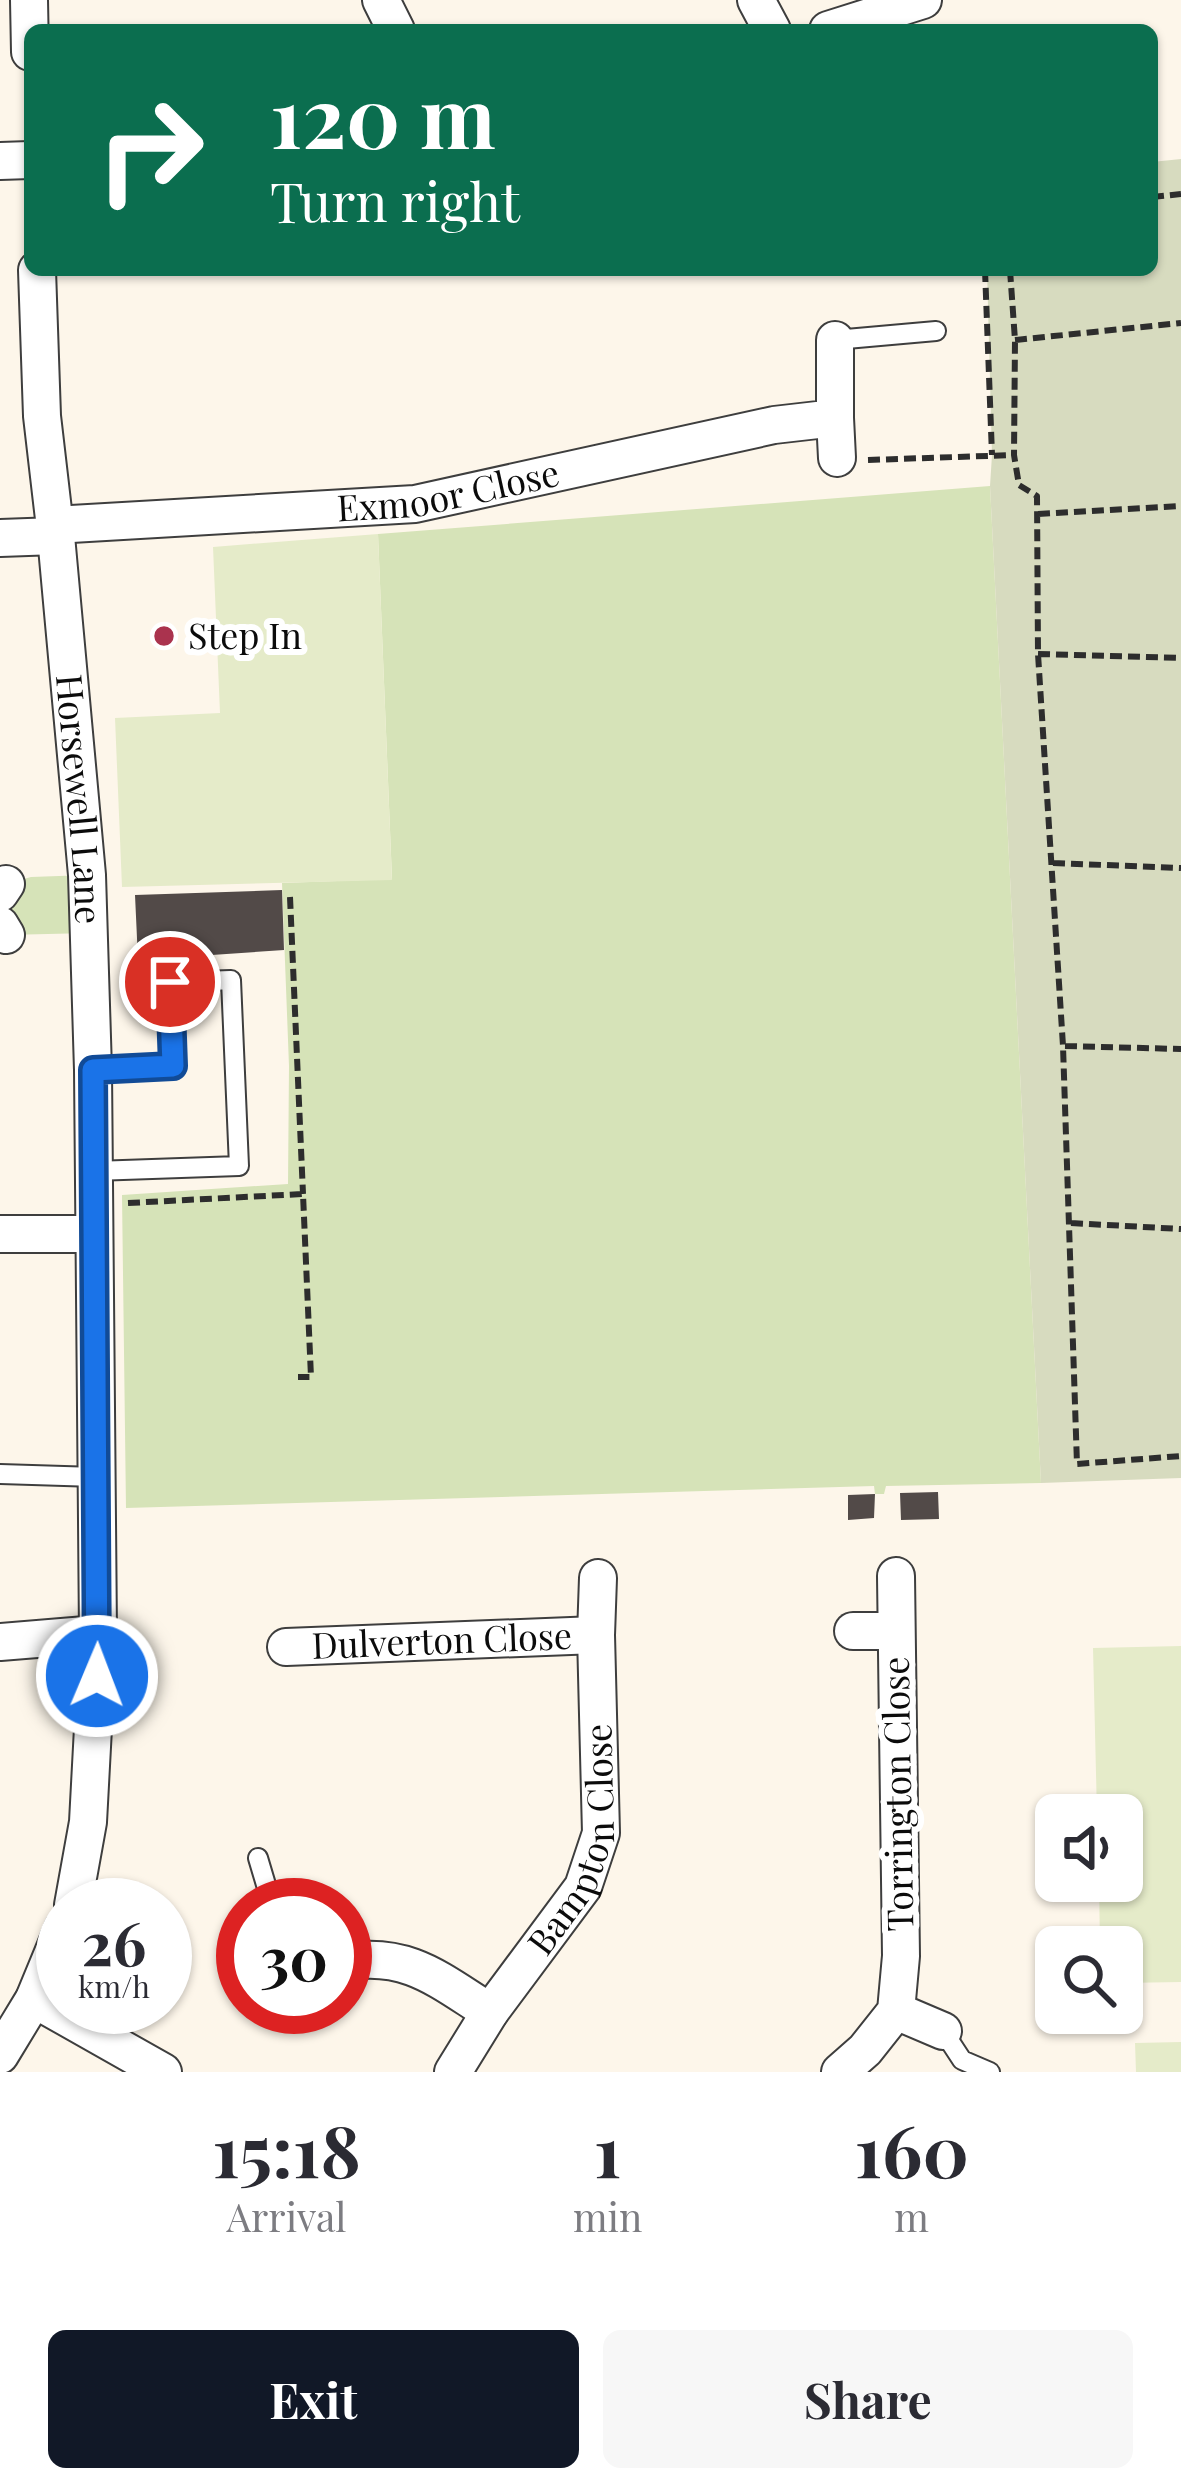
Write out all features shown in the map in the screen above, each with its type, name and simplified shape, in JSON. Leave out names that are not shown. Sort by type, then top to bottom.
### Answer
[{"type":"street","points":[[847,24],[923,0]]},
{"type":"street","name":"Horsewell Lane","points":[[37,276],[42,416],[87,875],[93,1070],[98,1634],[88,1822],[78,1878]]},
{"type":"street","points":[[835,340],[837,458]]},
{"type":"street","name":"Exmoor Close","points":[[0,538],[416,504],[774,424],[835,418]]},
{"type":"street","points":[[0,1234],[94,1203]]},
{"type":"street","name":"Torrington Close","points":[[896,1576],[901,1956],[896,2011]]},
{"type":"street","name":"Bampton Close","points":[[453,2072],[490,2012],[583,1887],[601,1833],[598,1578]]},
{"type":"street","points":[[853,1631],[896,1631]]},
{"type":"street","points":[[0,1642],[98,1634]]},
{"type":"street","name":"Dulverton Close","points":[[286,1647],[596,1635]]},
{"type":"street","points":[[372,1959],[415,1966],[490,2012]]},
{"type":"street","points":[[0,2055],[36,1995]]},
{"type":"street","points":[[34,2000],[163,2072]]},
{"type":"street","points":[[840,2072],[896,2011],[944,2032]]},
{"type":"lane","points":[[835,340],[936,331]]},
{"type":"lane","points":[[93,1070],[173,1066],[170,982],[231,980],[239,1166],[94,1203]]},
{"type":"lane","points":[[0,1474],[96,1477]]},
{"type":"lane","points":[[258,1858],[264,1878]]},
{"type":"lane","points":[[944,2032],[962,2060],[990,2072]]},
{"type":"path","points":[[985,276],[992,455]]},
{"type":"path","points":[[1010,276],[1014,455],[1018,485],[1037,496],[1038,654],[1063,1046],[1077,1464],[1181,1456]]},
{"type":"path","points":[[1015,340],[1181,323]]},
{"type":"path","points":[[837,458],[1014,455]]},
{"type":"path","points":[[1037,514],[1181,506]]},
{"type":"path","points":[[1038,654],[1181,658]]},
{"type":"path","points":[[1052,863],[1181,868]]},
{"type":"path","points":[[290,897],[311,1377],[298,1377]]},
{"type":"path","points":[[1063,1046],[1181,1049]]},
{"type":"path","points":[[94,1203],[303,1194]]},
{"type":"path","points":[[1071,1222],[1181,1229]]},
{"type":"green space","points":[[1181,159],[1181,1478],[1041,1483],[990,486],[987,276],[1158,276],[1158,161]]},
{"type":"green space","points":[[990,486],[1041,1483],[886,1486],[884,1494],[875,1494],[874,1486],[126,1508],[122,1195],[288,1184],[282,883],[392,879],[378,534]]},
{"type":"green space","points":[[378,534],[392,880],[122,887],[115,718],[220,713],[213,547]]},
{"type":"green space","points":[[87,875],[90,933],[6,935],[6,884],[31,877]]},
{"type":"green space","points":[[1181,1646],[1181,1982],[1143,1983],[1143,1926],[1100,1926],[1099,1902],[1143,1902],[1143,1794],[1096,1794],[1093,1648]]},
{"type":"green space","points":[[1181,2042],[1181,2072],[1136,2072],[1135,2043]]},
{"type":"building","points":[[282,890],[284,950],[138,960],[135,895]]},
{"type":"building","points":[[938,1492],[939,1519],[901,1520],[900,1493]]},
{"type":"building","points":[[875,1494],[874,1518],[848,1520],[848,1495]]},
{"type":"place","name":"Step In","points":[[164,636]]},
{"type":"route","points":[[97,1676],[93,1070],[173,1066],[170,982]]}]
